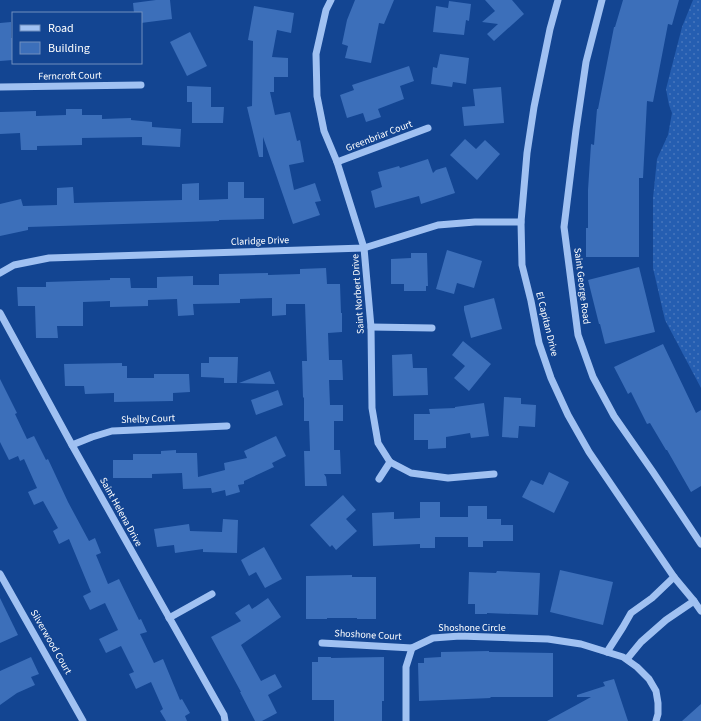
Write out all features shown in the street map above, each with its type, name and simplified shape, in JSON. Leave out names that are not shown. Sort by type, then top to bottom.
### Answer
[{"type":"street","name":"Saint Norbert Drive","points":[[331,0],[326,10],[316,54],[317,96],[324,131],[337,162],[364,248],[371,328],[372,408],[378,443],[390,462]]},
{"type":"street","name":"El Capitan Drive","points":[[558,0],[534,107],[520,222],[522,265],[539,343],[568,415],[589,452],[674,577],[701,612]]},
{"type":"street","name":"Saint George Road","points":[[602,0],[586,62],[564,227],[578,335],[593,377],[614,416],[701,544]]},
{"type":"street","name":"Ferncroft Court","points":[[0,87],[141,85]]},
{"type":"street","name":"Greenbriar Court","points":[[337,162],[428,128]]},
{"type":"street","name":"Claridge Drive","points":[[0,273],[14,265],[49,258],[364,248],[438,225],[475,222],[520,222]]},
{"type":"street","name":"Saint Helena Drive","points":[[0,313],[72,445],[224,715],[225,721]]},
{"type":"street","points":[[371,328],[432,328]]},
{"type":"street","name":"Shelby Court","points":[[72,445],[112,431],[227,426]]},
{"type":"street","points":[[379,479],[390,462],[411,473],[448,478],[494,474]]},
{"type":"street","name":"Silverwood Court","points":[[0,574],[84,721]]},
{"type":"street","points":[[607,652],[631,613],[652,598],[674,577]]},
{"type":"street","points":[[169,618],[212,594]]},
{"type":"street","points":[[627,659],[641,642],[661,624],[694,601]]},
{"type":"street","name":"Shoshone Circle","points":[[412,648],[433,638],[468,636],[548,639],[581,644],[627,659],[649,679],[656,691],[658,702],[658,714],[656,721]]},
{"type":"street","name":"Shoshone Court","points":[[322,643],[412,648]]},
{"type":"street","points":[[406,721],[406,667],[412,648]]},
{"type":"shaded area","points":[[693,0],[701,0],[701,388],[665,320],[653,268],[653,198],[657,159],[668,135],[672,113],[666,89],[682,27]]},
{"type":"building","points":[[170,0],[172,19],[142,23],[142,12],[134,12],[133,3]]},
{"type":"building","points":[[355,0],[394,0],[384,24],[379,23],[371,63],[345,58],[348,46],[342,44],[347,20]]},
{"type":"building","points":[[485,0],[512,0],[524,14],[494,41],[487,34],[498,24],[482,22],[495,11]]},
{"type":"building","points":[[623,0],[679,0],[672,25],[668,24],[653,102],[647,101],[643,178],[639,178],[639,257],[586,257],[586,228],[588,228],[588,190],[591,144],[594,145],[597,109],[614,27]]},
{"type":"building","points":[[449,1],[471,4],[469,21],[466,20],[464,35],[433,32],[436,6],[448,8]]},
{"type":"building","points":[[254,6],[294,13],[291,33],[277,30],[272,57],[288,58],[288,77],[274,77],[274,92],[270,92],[275,115],[290,112],[297,141],[300,140],[304,162],[289,165],[294,190],[315,183],[321,201],[315,202],[320,215],[293,224],[263,137],[263,157],[259,157],[247,107],[252,106],[253,41],[248,40]]},
{"type":"building","points":[[11,22],[12,60],[0,61],[0,23]]},
{"type":"building","points":[[190,32],[207,66],[187,76],[170,42]]},
{"type":"building","points":[[440,54],[469,58],[466,84],[453,82],[452,87],[431,84],[433,67],[437,68]]},
{"type":"building","points":[[409,66],[414,81],[400,86],[404,99],[378,109],[381,117],[366,122],[363,113],[347,118],[340,95],[354,90],[352,85]]},
{"type":"building","points":[[187,86],[211,87],[211,107],[224,107],[223,123],[192,123],[192,102],[187,102]]},
{"type":"building","points":[[501,87],[504,123],[464,126],[462,107],[475,106],[473,89]]},
{"type":"building","points":[[66,109],[82,109],[82,115],[102,115],[102,119],[131,118],[131,120],[152,122],[152,127],[181,129],[180,147],[142,145],[142,137],[82,138],[82,145],[37,146],[37,150],[21,150],[20,133],[0,134],[0,112],[36,111],[36,116],[66,115]]},
{"type":"building","points":[[465,139],[476,149],[485,140],[500,154],[477,180],[450,155]]},
{"type":"building","points":[[428,159],[433,173],[436,170],[446,167],[455,193],[421,204],[419,196],[375,208],[371,191],[382,187],[378,172],[399,166],[400,168]]},
{"type":"building","points":[[228,182],[244,182],[244,198],[264,198],[264,219],[28,227],[28,230],[0,236],[0,204],[21,199],[23,206],[57,205],[57,188],[73,187],[74,203],[182,200],[182,184],[199,183],[199,200],[228,199]]},
{"type":"building","points":[[447,250],[482,261],[474,288],[457,283],[454,294],[436,289]]},
{"type":"building","points":[[411,253],[427,253],[428,286],[426,286],[426,291],[404,291],[404,284],[391,284],[391,259],[411,258]]},
{"type":"building","points":[[639,267],[655,332],[605,344],[588,280]]},
{"type":"building","points":[[326,268],[327,284],[340,284],[342,332],[328,333],[329,360],[342,360],[343,380],[329,380],[330,405],[343,405],[343,421],[334,421],[334,450],[340,450],[341,474],[324,474],[326,477],[327,486],[305,486],[304,451],[310,451],[309,421],[304,421],[304,397],[303,398],[302,361],[307,361],[305,304],[286,304],[286,315],[272,316],[272,298],[240,299],[240,303],[193,304],[194,315],[178,316],[177,299],[148,300],[148,306],[110,307],[110,301],[83,302],[83,326],[57,326],[58,338],[36,338],[35,306],[18,306],[17,287],[46,287],[46,282],[130,278],[131,288],[157,288],[157,277],[193,276],[193,285],[219,285],[219,274],[300,274],[300,269]]},
{"type":"building","points":[[494,298],[502,329],[471,338],[464,306]]},
{"type":"building","points":[[463,341],[491,364],[469,391],[454,378],[465,366],[452,355]]},
{"type":"building","points":[[663,344],[696,413],[701,410],[701,486],[691,492],[650,423],[647,424],[631,392],[628,394],[614,367]]},
{"type":"building","points":[[412,354],[413,368],[427,368],[428,395],[393,396],[392,355]]},
{"type":"building","points":[[209,357],[238,357],[237,383],[224,383],[224,378],[201,377],[201,363],[209,363]]},
{"type":"building","points":[[122,363],[122,366],[127,366],[127,378],[154,378],[154,374],[189,374],[190,392],[173,393],[173,401],[114,402],[114,393],[85,394],[84,386],[65,386],[64,364]]},
{"type":"building","points":[[270,371],[275,384],[239,383]]},
{"type":"building","points":[[0,379],[17,413],[15,414],[27,439],[34,436],[46,460],[48,459],[68,502],[89,541],[95,538],[101,553],[96,555],[108,584],[119,579],[139,620],[141,619],[147,632],[140,634],[154,663],[163,659],[180,700],[182,699],[190,713],[185,716],[187,721],[166,721],[160,711],[163,709],[151,682],[136,689],[129,674],[134,672],[121,646],[106,653],[99,639],[118,630],[105,603],[90,610],[83,596],[91,592],[69,539],[59,544],[53,531],[58,528],[43,501],[34,505],[28,492],[37,488],[24,459],[20,461],[18,456],[9,460],[0,442]]},
{"type":"building","points":[[278,390],[283,405],[256,415],[251,400]]},
{"type":"building","points":[[504,397],[521,398],[521,404],[536,405],[535,427],[519,426],[518,438],[502,437]]},
{"type":"building","points":[[484,403],[489,436],[471,438],[470,433],[446,437],[446,448],[428,449],[428,440],[414,440],[414,414],[430,414],[429,409],[455,408]]},
{"type":"building","points":[[276,436],[286,456],[272,463],[274,467],[244,481],[244,484],[238,485],[240,492],[226,496],[225,490],[212,493],[211,488],[183,489],[182,473],[152,474],[152,478],[113,478],[113,460],[133,460],[133,454],[161,454],[161,451],[176,450],[176,453],[197,453],[198,477],[225,470],[224,463],[247,458],[244,451]]},
{"type":"building","points":[[549,472],[569,482],[554,513],[522,497],[531,480],[543,485]]},
{"type":"building","points":[[343,495],[356,510],[346,519],[357,531],[336,550],[332,545],[330,547],[310,525]]},
{"type":"building","points":[[420,502],[440,502],[440,517],[468,517],[468,506],[487,506],[487,519],[501,519],[501,525],[513,525],[513,541],[483,541],[483,547],[468,547],[468,537],[435,537],[435,548],[420,548],[420,544],[373,546],[372,513],[394,512],[394,519],[420,518]]},
{"type":"building","points":[[223,519],[238,520],[237,553],[203,552],[203,549],[175,553],[174,545],[157,547],[154,529],[189,524],[190,531],[222,532]]},
{"type":"building","points":[[264,547],[282,579],[265,588],[256,572],[249,576],[241,560]]},
{"type":"building","points":[[560,570],[613,582],[603,625],[550,612]]},
{"type":"building","points":[[497,571],[540,573],[538,615],[475,614],[475,604],[468,604],[469,572],[496,573]]},
{"type":"building","points":[[352,575],[352,577],[376,577],[376,619],[306,619],[306,576]]},
{"type":"building","points":[[0,598],[18,635],[0,643]]},
{"type":"building","points":[[268,598],[281,617],[241,645],[261,681],[275,674],[282,687],[268,695],[277,713],[262,721],[255,721],[211,637],[241,621],[235,613],[249,604],[252,609]]},
{"type":"building","points":[[489,651],[553,653],[553,697],[490,697],[491,698],[419,701],[418,663],[424,663],[424,658],[441,657],[441,652]]},
{"type":"building","points":[[31,657],[39,674],[31,677],[35,685],[17,693],[0,705],[0,671]]},
{"type":"building","points":[[318,657],[384,657],[384,701],[382,701],[382,721],[334,721],[334,700],[312,700],[312,662],[318,662]]},
{"type":"building","points":[[614,679],[628,721],[547,721],[591,697],[577,697],[577,695],[605,686],[603,682]]},
{"type":"building","points":[[701,704],[701,721],[682,721]]}]
